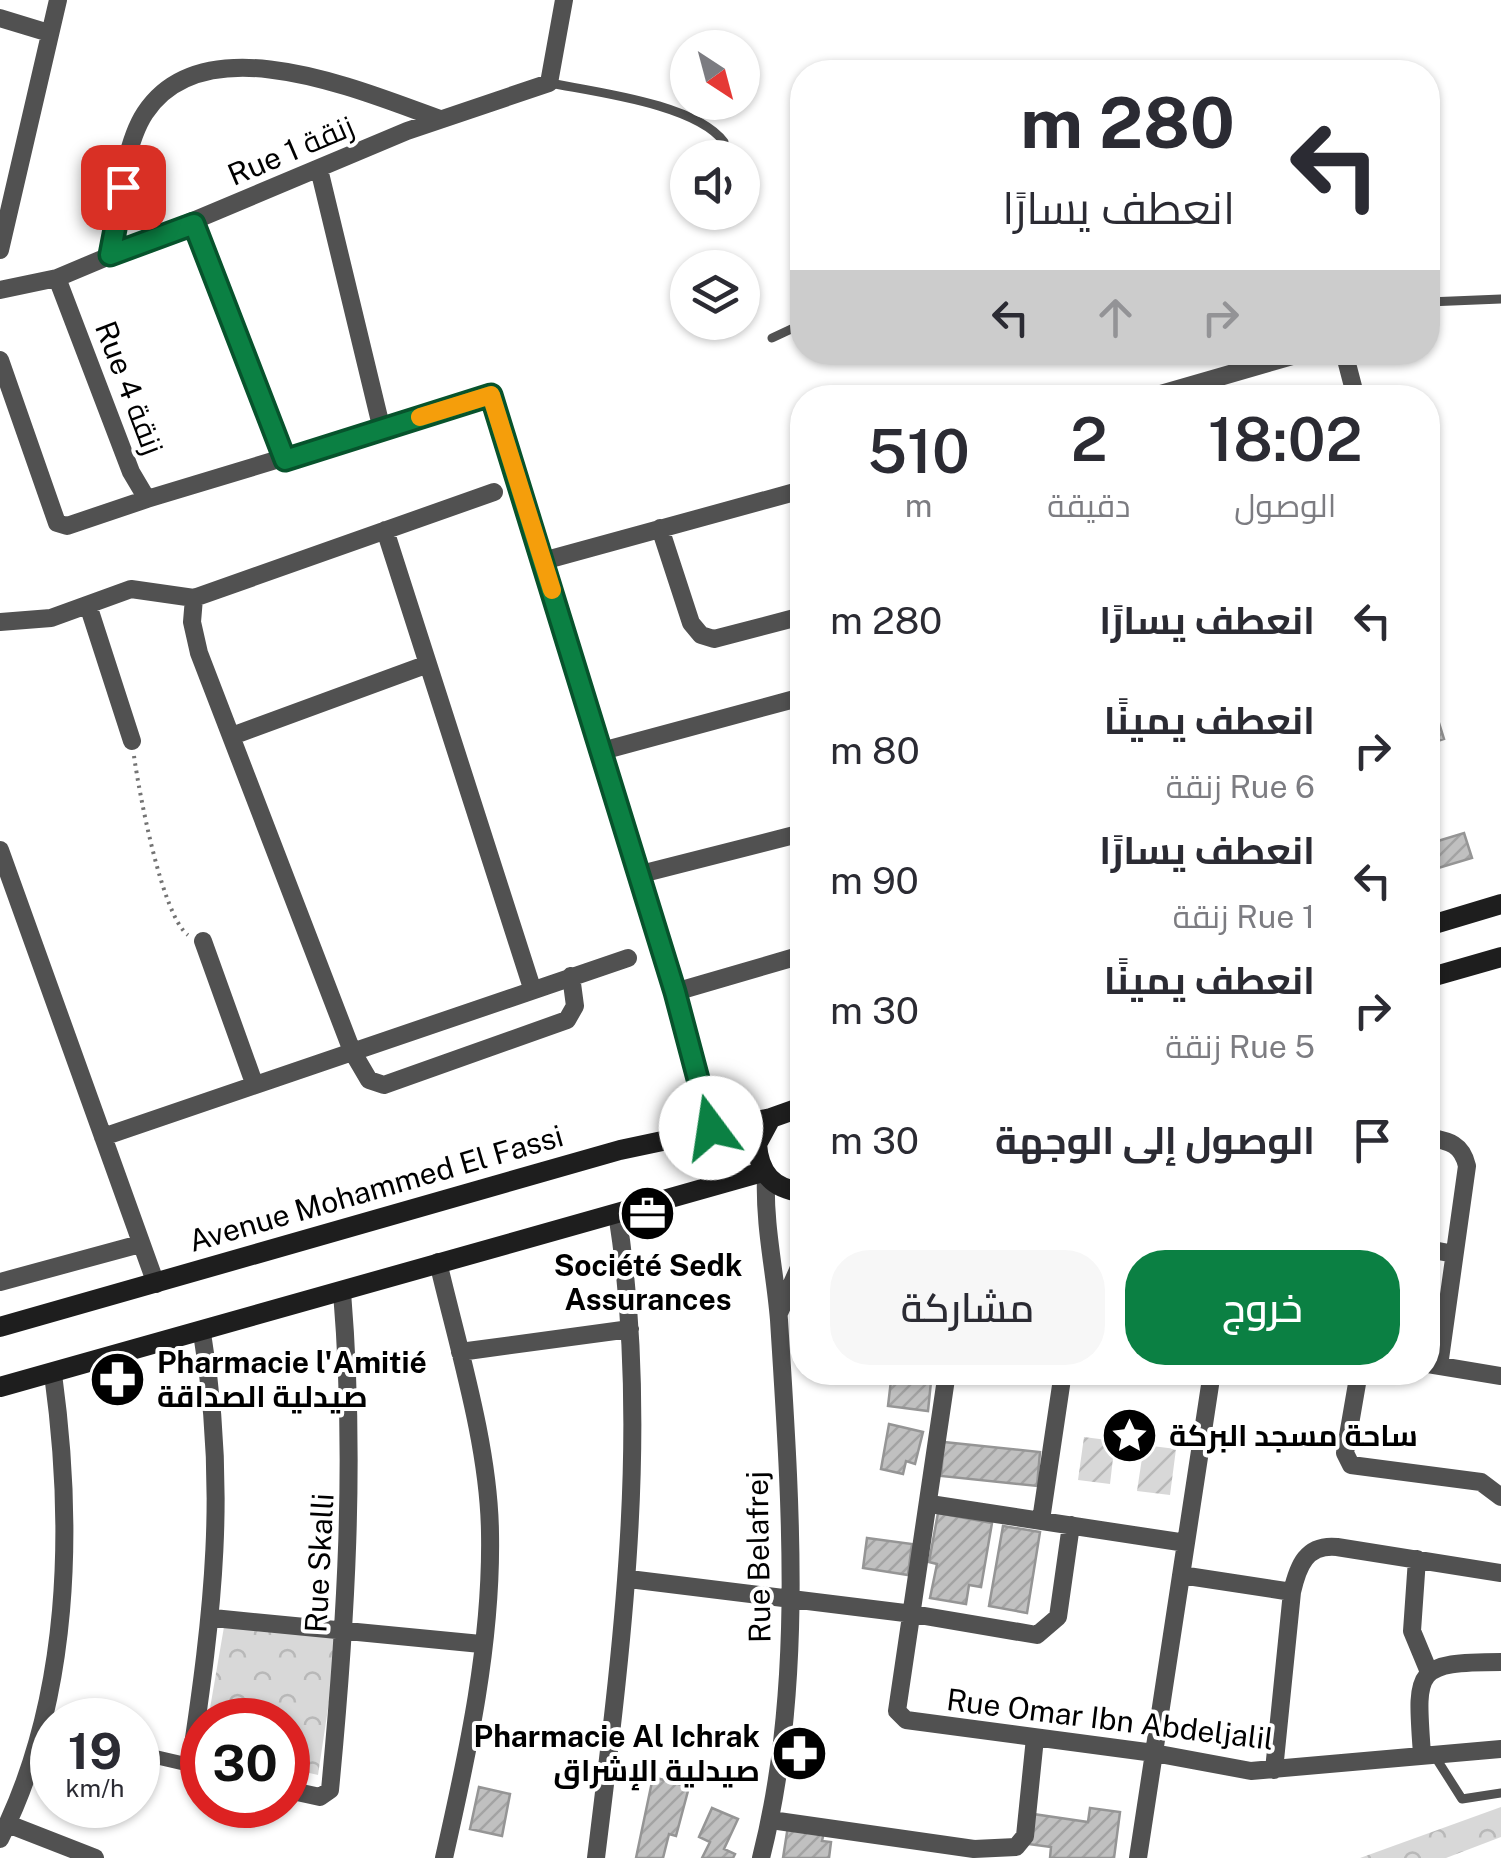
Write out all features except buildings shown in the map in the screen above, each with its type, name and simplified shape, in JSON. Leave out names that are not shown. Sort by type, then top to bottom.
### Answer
[{"type":"main road","points":[[1440,922],[1501,904]]},
{"type":"main road","points":[[1440,975],[1501,957]]},
{"type":"main road","name":"Avenue Mohammed El Fassi","points":[[0,1326],[620,1150],[771,1118],[790,1109]]},
{"type":"main road","points":[[771,1118],[758,1144],[765,1174],[777,1186],[790,1189]]},
{"type":"main road","points":[[0,1387],[765,1174]]},
{"type":"street","points":[[0,250],[58,0]]},
{"type":"street","points":[[549,83],[564,0]]},
{"type":"street","points":[[0,18],[49,33]]},
{"type":"street","points":[[110,255],[129,162],[144,114],[162,95],[184,82],[244,66],[279,71],[336,82],[440,119]]},
{"type":"street","name":"Rue 1 زنقة","points":[[0,290],[58,278],[440,119],[549,83]]},
{"type":"street","points":[[319,169],[382,430]]},
{"type":"street","points":[[194,224],[285,460]]},
{"type":"street","name":"Rue 4 زنقة","points":[[58,278],[131,472],[156,498]]},
{"type":"street","points":[[0,360],[57,522],[68,526],[491,395],[675,992],[711,1128]]},
{"type":"street","points":[[1191,385],[1261,365]]},
{"type":"street","points":[[0,622],[51,618],[131,589],[194,598],[494,492]]},
{"type":"street","points":[[543,561],[790,493]]},
{"type":"street","points":[[660,528],[692,623],[701,635],[714,639],[790,619]]},
{"type":"street","points":[[385,530],[532,988]]},
{"type":"street","points":[[194,598],[192,622],[199,653],[352,1051],[369,1080],[384,1085],[567,1020],[576,1006],[571,976]]},
{"type":"street","points":[[88,605],[132,741]]},
{"type":"street","points":[[232,736],[428,664]]},
{"type":"street","points":[[602,751],[790,700]]},
{"type":"street","points":[[637,875],[790,836]]},
{"type":"street","points":[[0,850],[5,886],[20,908],[156,1284]]},
{"type":"street","points":[[0,916],[20,908]]},
{"type":"street","points":[[203,942],[254,1083]]},
{"type":"street","points":[[103,1136],[628,958]]},
{"type":"street","points":[[675,992],[790,958]]},
{"type":"street","points":[[1440,1140],[1452,1142],[1465,1156],[1468,1166],[1440,1328]]},
{"type":"street","name":"Rue Belafrej","points":[[761,1858],[771,1820],[794,1600],[778,1314],[768,1257],[765,1174]]},
{"type":"street","points":[[596,1858],[628,1579],[631,1298],[617,1213]]},
{"type":"street","points":[[0,1282],[140,1244]]},
{"type":"street","points":[[1440,1251],[1454,1254]]},
{"type":"street","points":[[438,1262],[460,1352],[490,1530],[474,1714],[444,1858]]},
{"type":"street","name":"Rue Belafrej","points":[[778,1314],[790,1288]]},
{"type":"street","name":"Rue Skalli","points":[[310,1795],[320,1797],[330,1790],[345,1630],[351,1480],[342,1292]]},
{"type":"street","points":[[460,1352],[630,1329]]},
{"type":"street","points":[[202,1333],[218,1446],[213,1618],[204,1698]]},
{"type":"street","points":[[1440,1366],[1501,1376]]},
{"type":"street","points":[[50,1698],[66,1530],[52,1374]]},
{"type":"street","points":[[913,1614],[945,1385]]},
{"type":"street","points":[[1041,1520],[1061,1385]]},
{"type":"street","points":[[1138,1858],[1210,1385]]},
{"type":"street","points":[[1357,1385],[1344,1453],[1351,1465],[1481,1482],[1501,1497]]},
{"type":"street","points":[[930,1504],[1186,1543]]},
{"type":"street","points":[[628,1579],[913,1614],[1037,1636],[1058,1617],[1071,1525]]},
{"type":"street","points":[[1274,1770],[1292,1592],[1298,1567],[1310,1552],[1323,1546],[1337,1547],[1501,1571]]},
{"type":"street","points":[[1417,1559],[1412,1631],[1414,1646],[1428,1672]]},
{"type":"street","points":[[1181,1575],[1292,1592]]},
{"type":"street","name":"Rue Omar Ibn Abdeljalil","points":[[913,1614],[897,1711],[914,1724],[1154,1753],[1224,1768],[1274,1770],[1501,1749]]},
{"type":"street","points":[[213,1618],[481,1644]]},
{"type":"street","points":[[1428,1754],[1418,1695],[1428,1672],[1438,1665],[1458,1662],[1501,1662]]},
{"type":"street","points":[[771,1820],[974,1849],[1016,1847],[1024,1836],[1036,1738]]},
{"type":"street","points":[[30,1768],[4,1831],[95,1858]]},
{"type":"lane","points":[[549,83],[603,93],[700,122],[722,140]]},
{"type":"lane","points":[[1440,302],[1501,299]]},
{"type":"lane","points":[[772,338],[790,330]]},
{"type":"lane","points":[[1428,1754],[1462,1799],[1501,1792]]},
{"type":"path","points":[[132,741],[140,796],[177,926],[203,942]]},
{"type":"green space","points":[[1084,1437],[1115,1441],[1110,1484],[1078,1480]]},
{"type":"green space","points":[[1144,1445],[1176,1449],[1170,1495],[1137,1491]]},
{"type":"green space","points":[[225,1621],[339,1635],[318,1775],[310,1773],[310,1698],[212,1698]]},
{"type":"green space","points":[[1501,1807],[1501,1837],[1446,1858],[1360,1858]]},
{"type":"slow traffic","points":[[420,417],[491,395],[552,590]]},
{"type":"place","name":"Société Sedk Assurances","points":[[648,1213]]},
{"type":"place","name":"Pharmacie l'Amitié صيدلية الصداقة","points":[[118,1380]]},
{"type":"place","name":"ساحة مسجد البركة","points":[[1130,1436]]},
{"type":"place","name":"Pharmacie Al Ichrak صيدلية الإشراق","points":[[799,1754]]},
{"type":"route","points":[[123,187],[110,255],[194,224],[285,460],[491,395],[675,992],[711,1128]]}]
